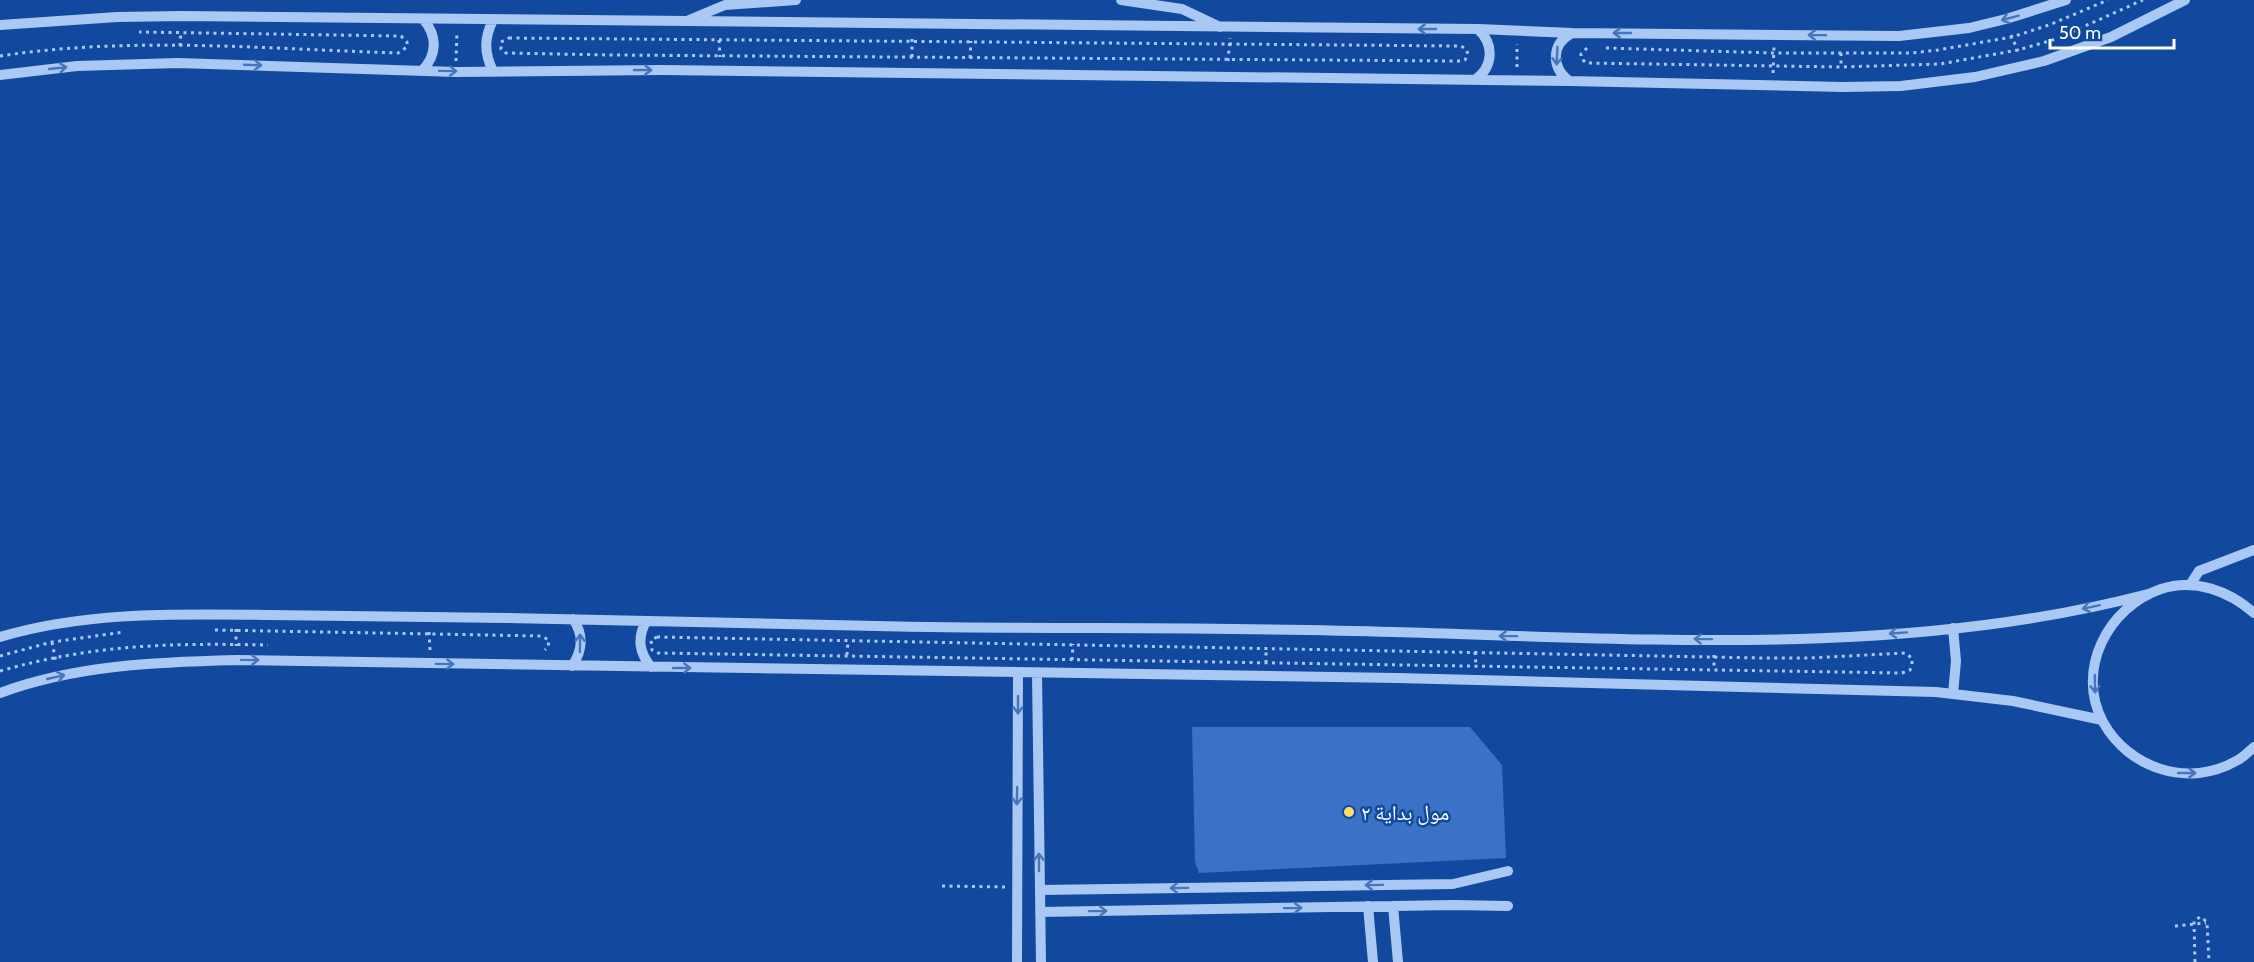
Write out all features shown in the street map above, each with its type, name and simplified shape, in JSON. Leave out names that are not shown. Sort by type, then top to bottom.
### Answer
[{"type":"street","points":[[686,21],[725,5],[796,0]]},
{"type":"street","points":[[1121,0],[1182,9],[1225,27]]},
{"type":"street","points":[[0,26],[52,20],[182,16],[1478,29],[1572,33],[1899,36],[1936,33],[2006,19],[2066,0]]},
{"type":"street","points":[[0,75],[77,66],[178,63],[456,72],[721,71],[1569,81],[1843,87],[1938,83],[1975,78],[2024,67],[2111,37],[2185,0]]},
{"type":"street","points":[[422,71],[432,57],[434,41],[432,32],[423,19]]},
{"type":"street","points":[[493,20],[486,45],[486,54],[493,71]]},
{"type":"street","points":[[1475,80],[1488,65],[1490,52],[1487,39],[1478,29]]},
{"type":"street","points":[[1569,81],[1557,66],[1556,53],[1561,40],[1572,33]]},
{"type":"street","points":[[2190,585],[2199,571],[2254,550]]},
{"type":"street","points":[[0,637],[50,624],[94,618],[178,614],[573,619],[849,626],[1266,630],[1474,636],[1714,639],[1834,637],[1953,628],[2070,612],[2169,587],[2190,585],[2216,589],[2240,601],[2254,613]]},
{"type":"street","points":[[2148,594],[2124,610],[2105,633],[2095,661],[2094,691],[2102,720],[2115,740],[2133,757],[2157,769],[2184,775],[2212,772],[2237,761],[2254,747]]},
{"type":"street","points":[[572,666],[580,651],[581,643],[581,634],[573,619]]},
{"type":"street","points":[[646,621],[640,640],[645,660],[651,668]]},
{"type":"street","points":[[1953,628],[1956,661],[1953,694]]},
{"type":"street","points":[[0,693],[59,676],[144,664],[237,660],[1265,676],[1715,686],[1953,694],[2043,706],[2102,720]]},
{"type":"street","points":[[1017,962],[1018,673]]},
{"type":"street","points":[[1037,674],[1041,962]]},
{"type":"street","points":[[1018,771],[1039,769]]},
{"type":"street","points":[[1040,890],[1453,884],[1508,871]]},
{"type":"street","points":[[1432,884],[1432,905]]},
{"type":"street","points":[[1040,912],[1432,905],[1508,906]]},
{"type":"street","points":[[1368,906],[1373,962]]},
{"type":"street","points":[[1393,906],[1398,962]]},
{"type":"path","points":[[1599,48],[1773,54],[1938,50],[2012,36],[2049,25],[2108,0]]},
{"type":"path","points":[[1588,48],[1584,49],[1581,54],[1581,58],[1586,63],[1841,68],[1940,64],[2018,50],[2085,27],[2144,0]]},
{"type":"path","points":[[178,63],[182,16]]},
{"type":"path","points":[[2006,19],[2024,67]]},
{"type":"path","points":[[456,72],[457,20]]},
{"type":"path","points":[[717,21],[721,71]]},
{"type":"path","points":[[912,23],[912,74]]},
{"type":"path","points":[[970,75],[972,24]]},
{"type":"path","points":[[1225,27],[1229,45],[1227,78]]},
{"type":"path","points":[[1517,31],[1517,81]]},
{"type":"path","points":[[0,56],[94,47],[180,46],[398,54],[407,47],[407,42],[401,36],[181,33]]},
{"type":"path","points":[[1773,84],[1774,34]]},
{"type":"path","points":[[1839,36],[1843,87]]},
{"type":"path","points":[[509,38],[912,41],[1461,46],[1468,54],[1462,61],[720,57],[506,53],[500,46],[502,40],[509,38]]},
{"type":"path","points":[[237,615],[237,660]]},
{"type":"path","points":[[429,617],[430,663]]},
{"type":"path","points":[[50,624],[59,676]]},
{"type":"path","points":[[847,669],[849,626]]},
{"type":"path","points":[[1072,660],[1076,628]]},
{"type":"path","points":[[213,630],[541,636]]},
{"type":"path","points":[[1265,676],[1266,630]]},
{"type":"path","points":[[0,656],[52,642],[126,632]]},
{"type":"path","points":[[1474,636],[1476,680]]},
{"type":"path","points":[[657,637],[848,642],[1809,658],[1905,653],[1912,658],[1913,662],[1910,670],[1902,673],[1266,664],[658,653],[652,650],[650,643],[657,637]]},
{"type":"path","points":[[1714,639],[1715,686]]},
{"type":"path","points":[[942,886],[1017,888]]},
{"type":"path","points":[[2195,962],[2194,924],[2196,918],[2200,917],[2204,918],[2206,923],[2209,962]]},
{"type":"path","points":[[2175,926],[2194,924]]},
{"type":"building","name":"مول بداية ۲","points":[[1192,727],[1470,727],[1502,765],[1506,858],[1199,873],[1195,862]]},
{"type":"place","name":"مول بداية ۲","points":[[1349,812]]}]
